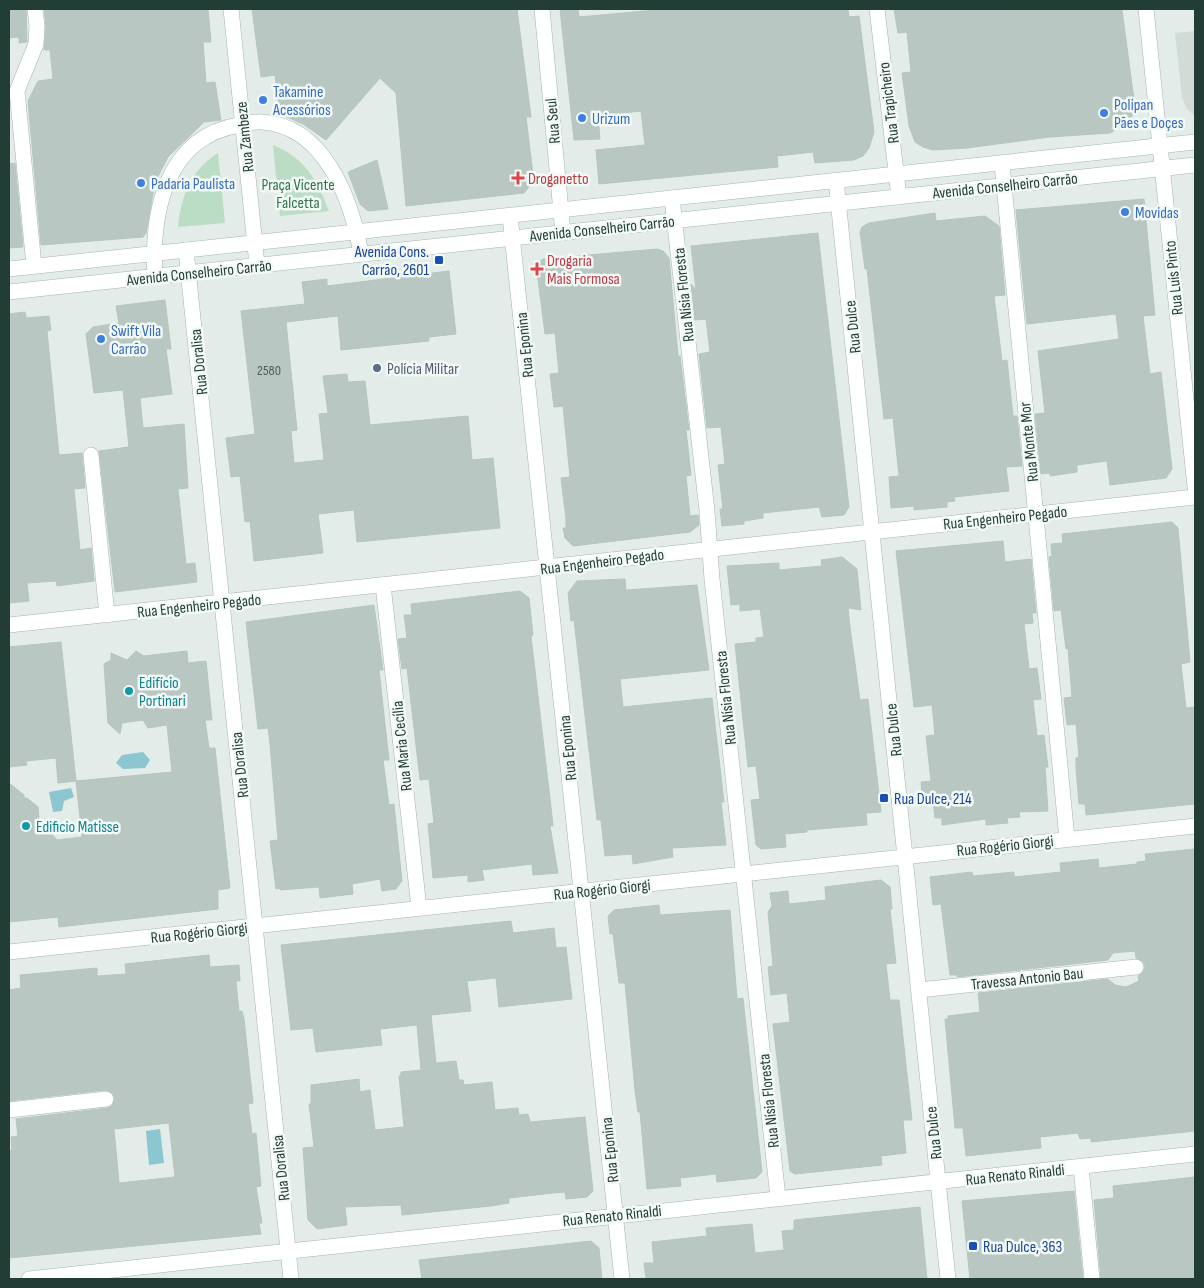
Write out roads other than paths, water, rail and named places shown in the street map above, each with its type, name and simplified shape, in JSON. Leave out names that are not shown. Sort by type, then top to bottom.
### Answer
[{"type":"street","points":[[34,266],[17,91],[36,44],[37,26],[35,9]]},
{"type":"street","name":"Rua Zambeze","points":[[230,9],[257,265]]},
{"type":"street","name":"Rua Seul","points":[[542,9],[563,232]]},
{"type":"street","name":"Rua Trapicheiro","points":[[877,9],[899,197]]},
{"type":"street","name":"Rua Luís Pinto","points":[[1146,9],[1195,487]]},
{"type":"street","points":[[155,276],[153,253],[162,199],[169,175],[179,159],[205,136],[219,128],[260,122],[274,123],[307,140],[330,165],[341,188],[357,232],[361,254]]},
{"type":"street","name":"Avenida Conselheiro Carrão","points":[[9,269],[1195,142]]},
{"type":"street","name":"Rua Monte Mor","points":[[1002,164],[1067,839]]},
{"type":"street","name":"Avenida Conselheiro Carrão","points":[[9,292],[1195,165]]},
{"type":"street","name":"Rua Dulce","points":[[836,180],[840,203],[948,1279]]},
{"type":"street","name":"Rua Nísia Floresta","points":[[672,198],[778,1198]]},
{"type":"street","name":"Rua Eponina","points":[[510,216],[622,1279]]},
{"type":"street","name":"Rua Doralisa","points":[[186,250],[291,1279]]},
{"type":"street","points":[[91,455],[107,615]]},
{"type":"street","name":"Rua Engenheiro Pegado","points":[[9,625],[1195,497]]},
{"type":"street","name":"Rua Maria Cecília","points":[[383,585],[419,908]]},
{"type":"street","name":"Rua Rogério Giorgi","points":[[9,952],[1195,826]]},
{"type":"street","name":"Travessa Antonio Bau","points":[[919,990],[1136,967]]},
{"type":"street","points":[[9,1110],[106,1099]]},
{"type":"street","name":"Rua Renato Rinaldi","points":[[29,1279],[1195,1154]]},
{"type":"street","points":[[1081,1167],[1092,1279]]},
{"type":"water","points":[[143,752],[150,760],[145,768],[123,769],[116,763],[122,755]]},
{"type":"water","points":[[71,788],[74,797],[64,801],[62,811],[53,812],[49,792]]},
{"type":"water","points":[[160,1129],[164,1163],[149,1165],[146,1131]]},
{"type":"place","name":"Takamine Acessórios","points":[[263,100]]},
{"type":"place","name":"Polipan Pães e Doçes","points":[[1104,113]]},
{"type":"place","name":"Urizum","points":[[582,118]]},
{"type":"place","name":"Droganetto","points":[[518,178]]},
{"type":"place","name":"Padaria Paulista","points":[[141,183]]},
{"type":"place","name":"Movidas","points":[[1125,212]]},
{"type":"place","name":"Avenida Cons. Carrão, 2601","points":[[439,260]]},
{"type":"place","name":"Drogaria Mais Formosa","points":[[537,269]]},
{"type":"place","name":"Swift Vila Carrão","points":[[101,339]]},
{"type":"place","name":"Polícia Militar","points":[[377,368]]},
{"type":"place","name":"Edifício Portinari","points":[[129,691]]},
{"type":"place","name":"Rua Dulce, 214","points":[[884,798]]},
{"type":"place","name":"Edificio Matisse","points":[[26,826]]},
{"type":"place","name":"Rua Dulce, 363","points":[[973,1246]]},
{"type":"park label","name":"Praça Vicente Falcetta","points":[[298,193]]}]
